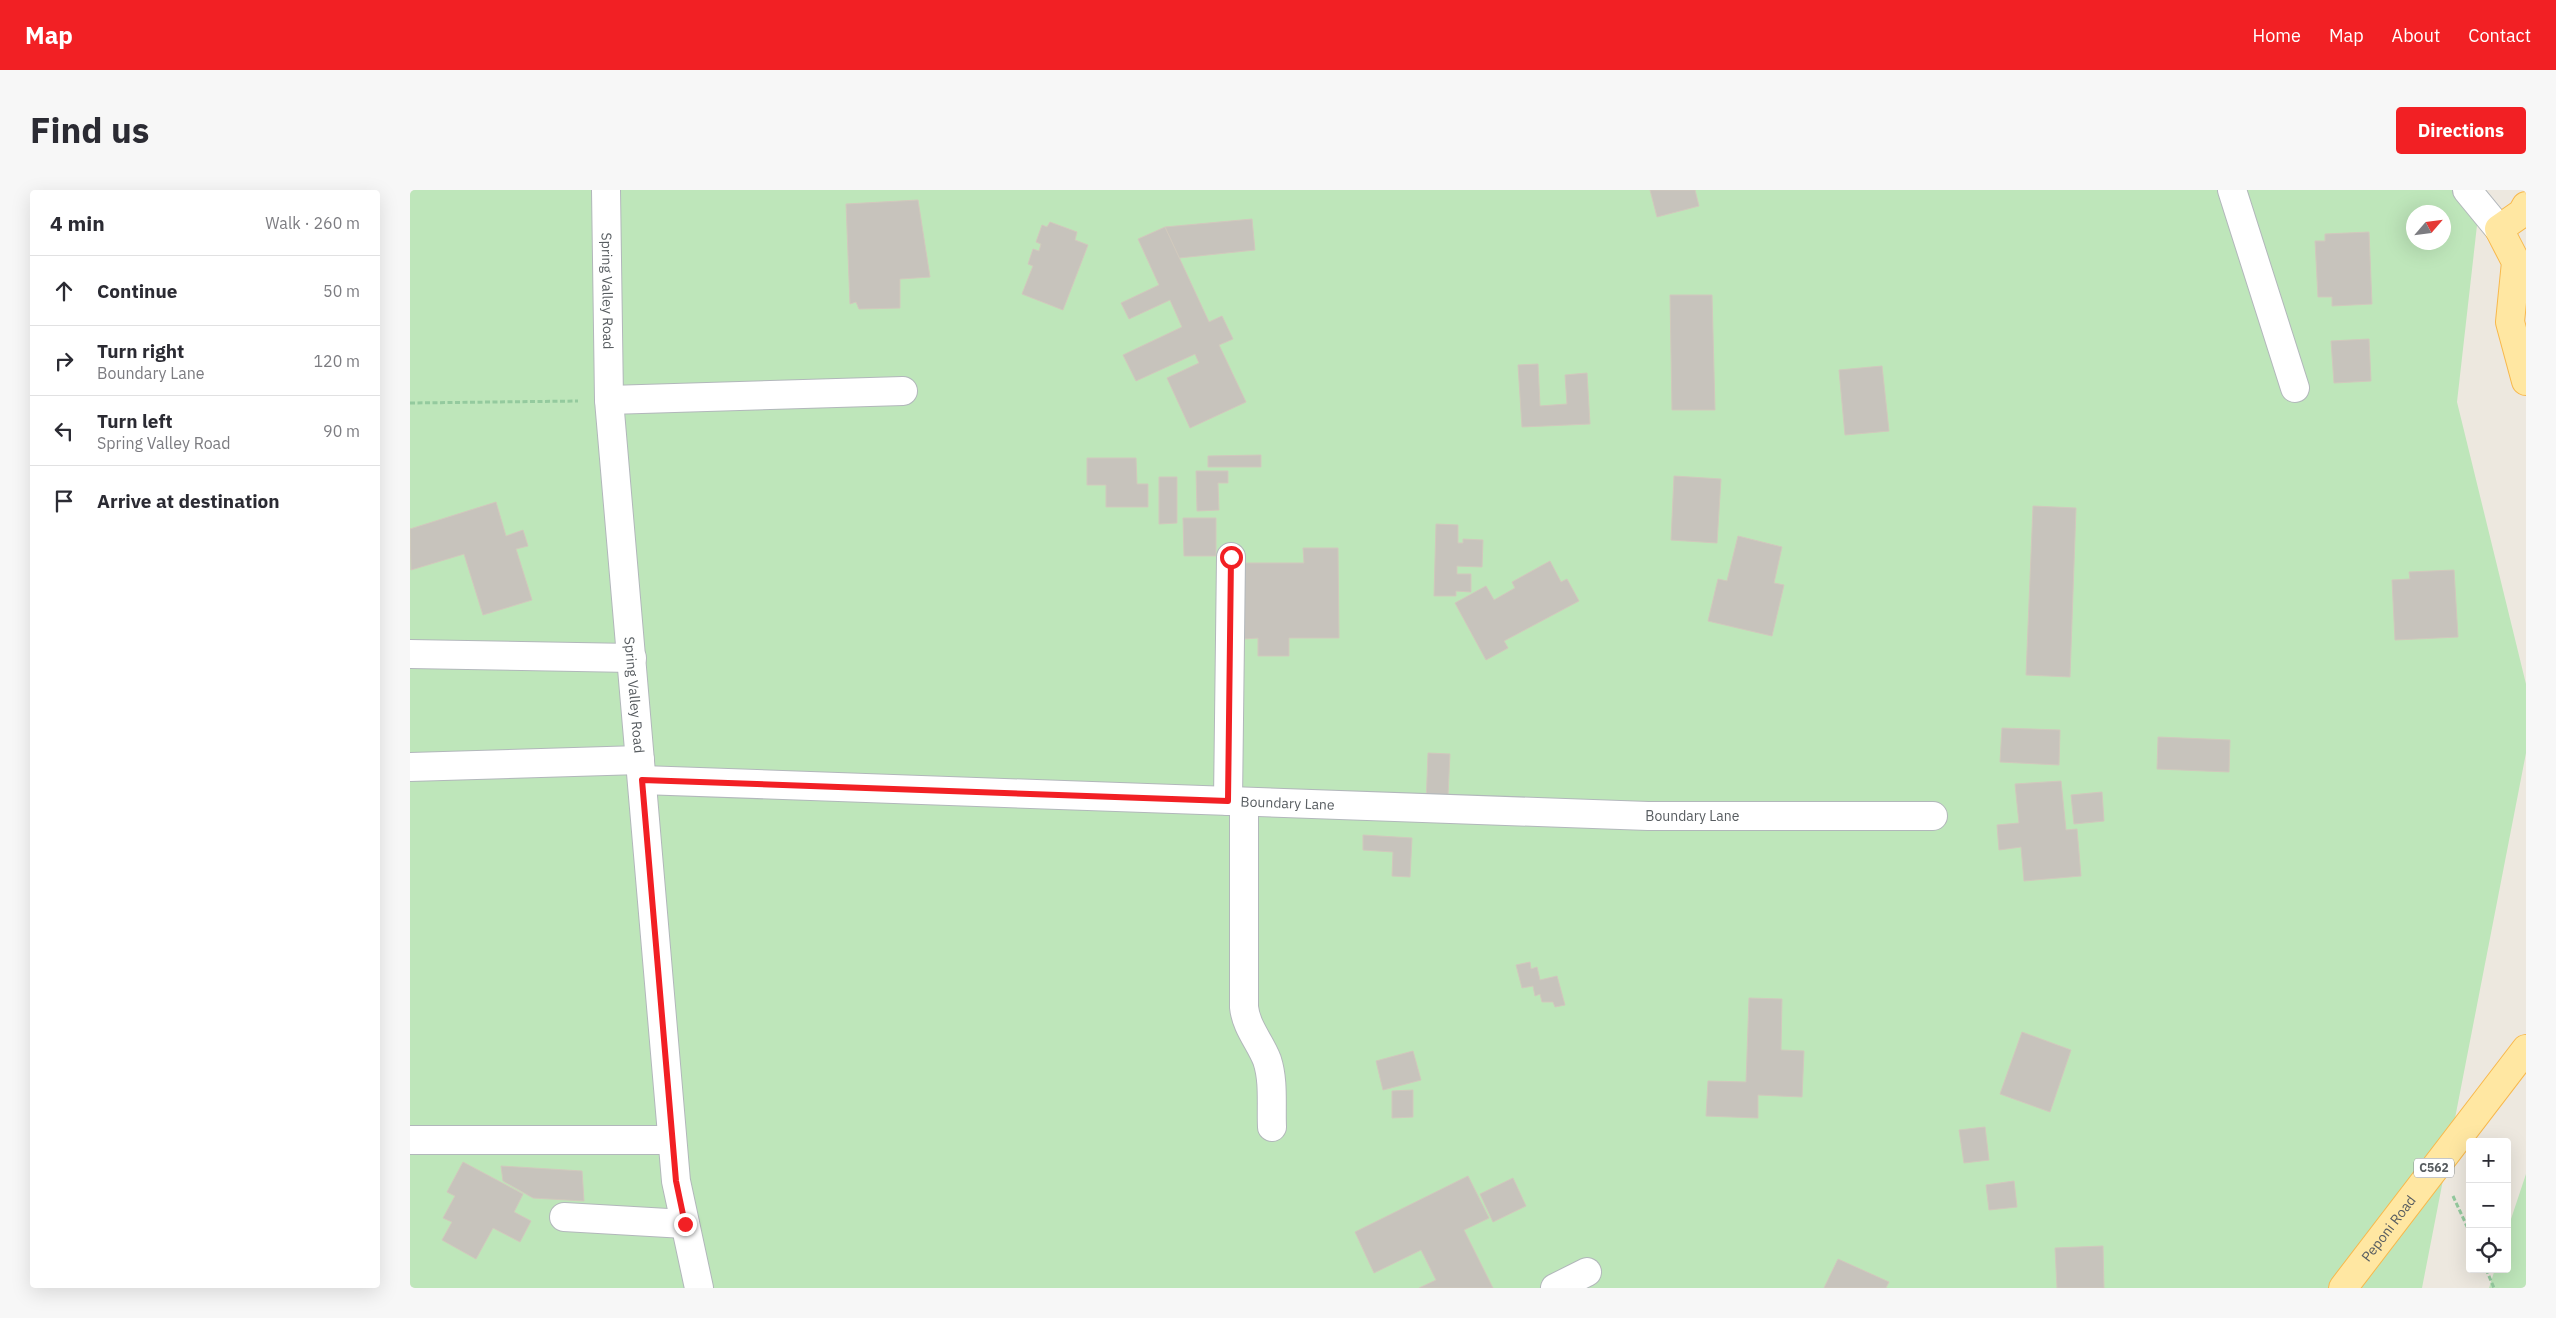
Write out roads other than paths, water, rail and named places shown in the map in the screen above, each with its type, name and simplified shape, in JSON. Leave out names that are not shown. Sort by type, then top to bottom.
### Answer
[{"type":"main road","points":[[2526,206],[2522,213],[2499,229],[2516,262],[2510,322],[2526,381]]},
{"type":"main road","name":"Peponi Road","points":[[2343,1288],[2526,1049]]},
{"type":"street","name":"Spring Valley Road","points":[[606,190],[609,400],[676,1181],[699,1288]]},
{"type":"street","points":[[2232,190],[2295,388]]},
{"type":"street","points":[[2467,190],[2499,229]]},
{"type":"street","points":[[609,400],[903,391]]},
{"type":"street","points":[[1231,557],[1236,801],[1244,1007],[1245,1018],[1266,1059],[1271,1074],[1272,1127]]},
{"type":"street","points":[[410,654],[632,658]]},
{"type":"street","name":"Boundary Lane","points":[[410,767],[641,770],[1236,801],[1648,816],[1933,816]]},
{"type":"street","points":[[410,1140],[672,1140]]},
{"type":"street","points":[[564,1217],[685,1224]]},
{"type":"street","points":[[1555,1288],[1587,1272]]}]
